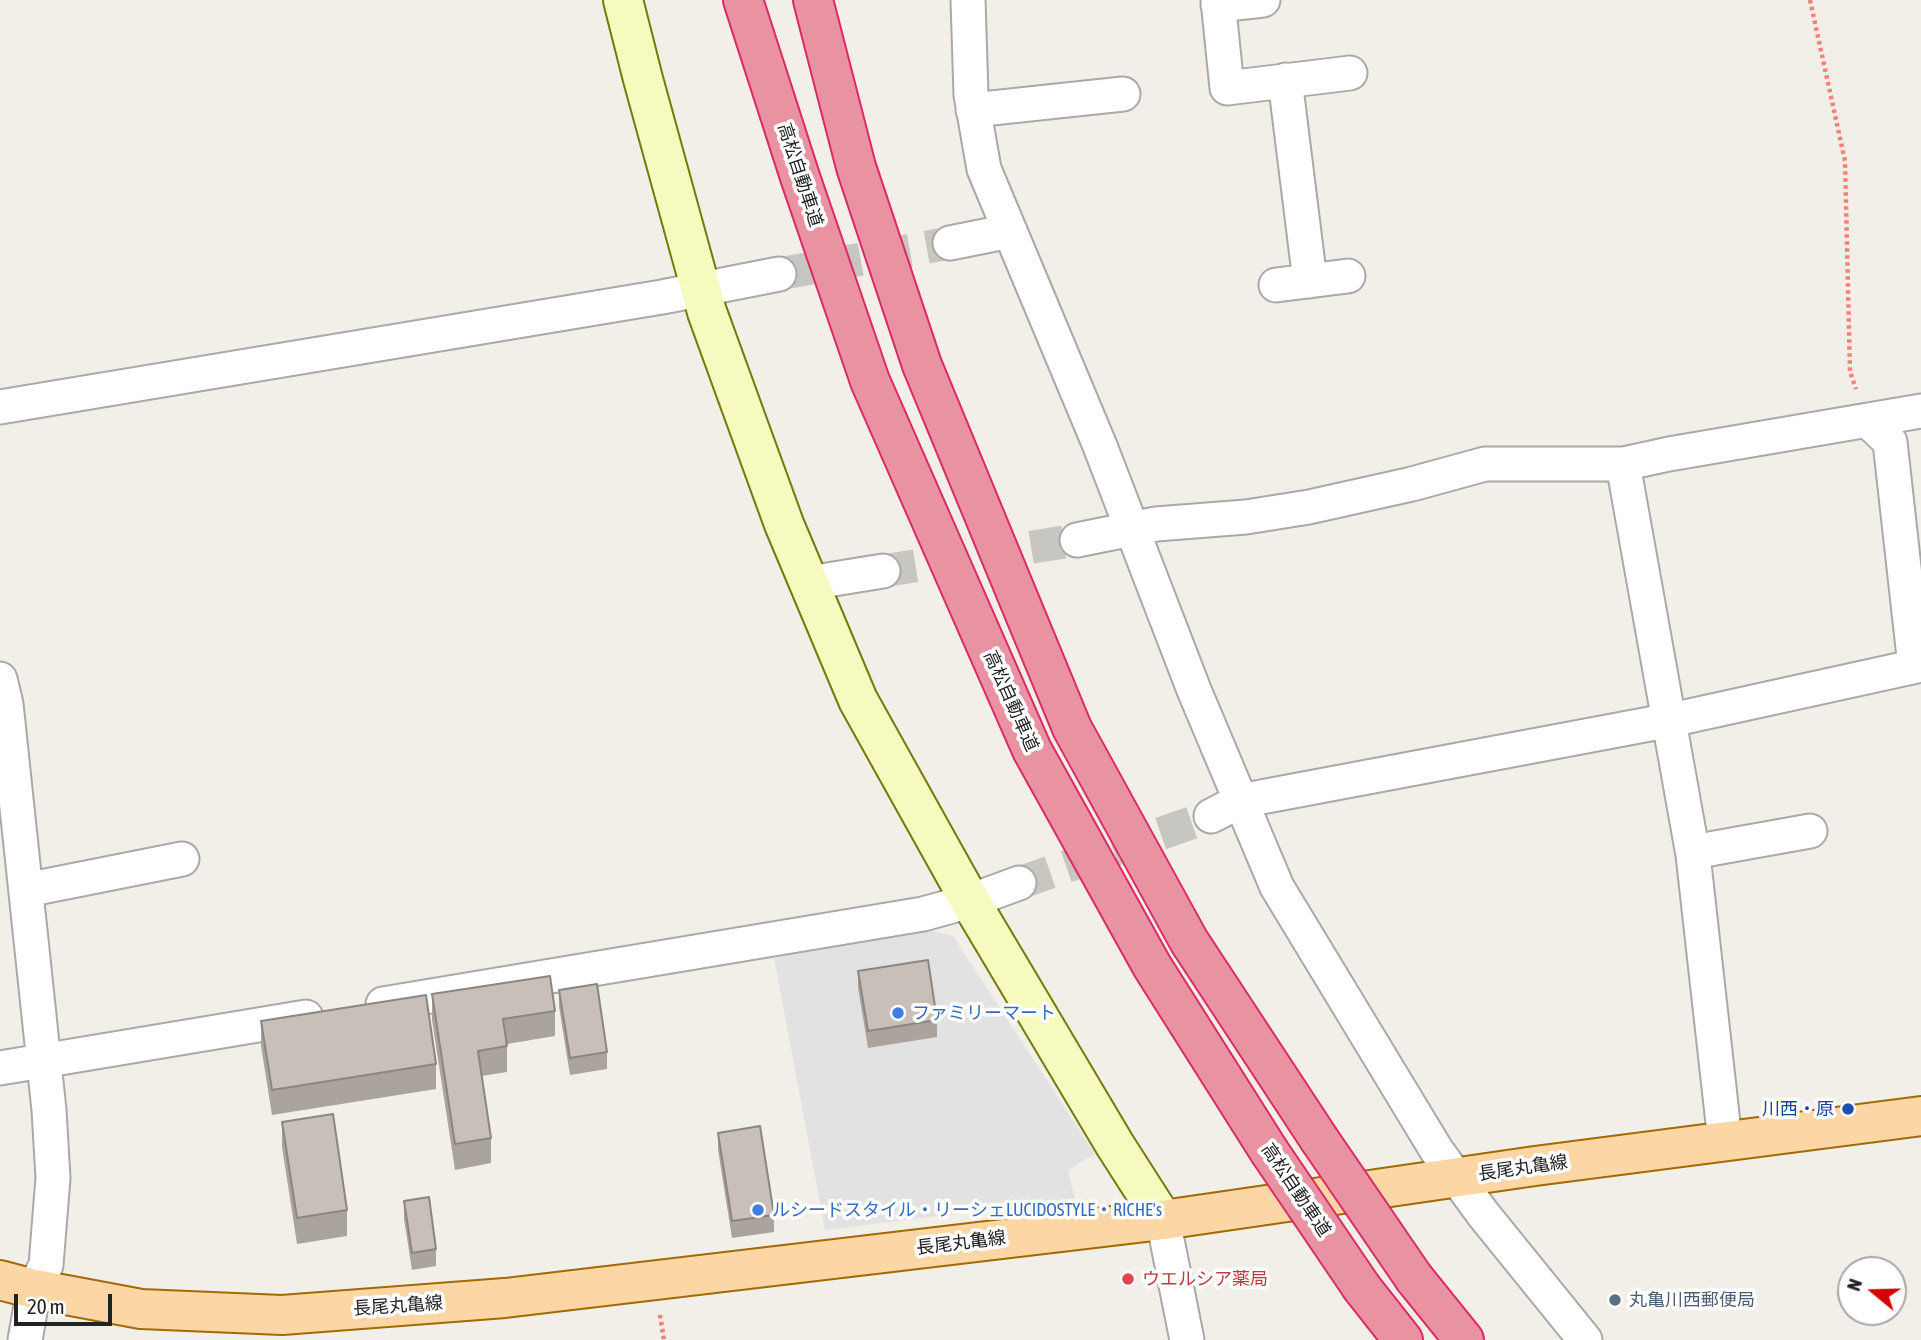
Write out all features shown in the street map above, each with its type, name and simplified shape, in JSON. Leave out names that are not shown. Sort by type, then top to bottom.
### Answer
[{"type":"highway","name":"高松自動車道","points":[[743,0],[870,381],[1032,750],[1153,966],[1269,1151],[1362,1288],[1403,1340]]},
{"type":"highway","points":[[813,0],[856,167],[922,365],[1072,728],[1189,941],[1414,1278],[1464,1340]]},
{"type":"main road","name":"長尾丸亀線","points":[[17,1285],[141,1309],[282,1315],[505,1297],[1163,1220],[1921,1116]]},
{"type":"street","points":[[624,0],[646,93],[701,290],[784,524],[858,700],[970,901],[1115,1145],[1163,1220],[1187,1340]]},
{"type":"street","points":[[968,0],[971,95],[984,169],[1132,528],[1194,690],[1277,887],[1437,1151],[1483,1214],[1585,1340]]},
{"type":"street","points":[[1264,0],[1218,2],[1227,88],[1350,72]]},
{"type":"street","points":[[1285,80],[1310,281]]},
{"type":"street","points":[[973,110],[1123,94]]},
{"type":"street","points":[[950,243],[1010,231]]},
{"type":"street","points":[[0,407],[701,290],[779,274]]},
{"type":"street","points":[[1276,285],[1348,276]]},
{"type":"street","points":[[1077,540],[1156,524],[1247,517],[1309,508],[1485,464],[1623,464],[1921,411]]},
{"type":"street","points":[[1211,816],[1240,801],[1671,720],[1918,665],[1890,442],[1867,420]]},
{"type":"street","points":[[1623,464],[1693,852],[1726,1141]]},
{"type":"street","points":[[809,583],[883,571]]},
{"type":"street","points":[[0,679],[6,704],[26,890],[53,1178],[46,1265],[17,1285],[25,1340]]},
{"type":"street","points":[[1693,852],[1810,831]]},
{"type":"street","points":[[26,890],[183,859]]},
{"type":"street","points":[[0,1068],[923,914],[1019,883]]},
{"type":"path","points":[[1810,0],[1845,161],[1850,372],[1867,420]]},
{"type":"shaded area","points":[[929,930],[953,936],[1095,1154],[1068,1170],[1075,1199],[825,1230],[774,958]]},
{"type":"building","name":"ファミリーマート","points":[[928,960],[937,1020],[868,1031],[858,971]]},
{"type":"building","points":[[550,976],[555,1011],[503,1019],[507,1046],[478,1051],[491,1138],[455,1144],[432,994]]},
{"type":"building","points":[[597,984],[607,1052],[570,1058],[559,990]]},
{"type":"building","points":[[426,995],[436,1064],[272,1090],[261,1021]]},
{"type":"building","points":[[333,1114],[347,1210],[297,1218],[282,1122]]},
{"type":"building","points":[[760,1126],[774,1215],[732,1221],[718,1133]]},
{"type":"building","points":[[429,1197],[436,1249],[412,1253],[404,1201]]},
{"type":"tunnel","points":[[779,274],[950,243]]},
{"type":"tunnel","points":[[883,571],[1077,540]]},
{"type":"tunnel","points":[[1019,883],[1211,816]]},
{"type":"place","name":"ファミリーマート","points":[[898,1013]]},
{"type":"place","name":"川西・原","points":[[1848,1109]]},
{"type":"place","name":"ルシードスタイル・リーシェLUCIDOSTYLE・RICHE's","points":[[758,1210]]},
{"type":"place","name":"ウエルシア薬局","points":[[1128,1279]]},
{"type":"place","name":"丸亀川西郵便局","points":[[1615,1300]]}]
